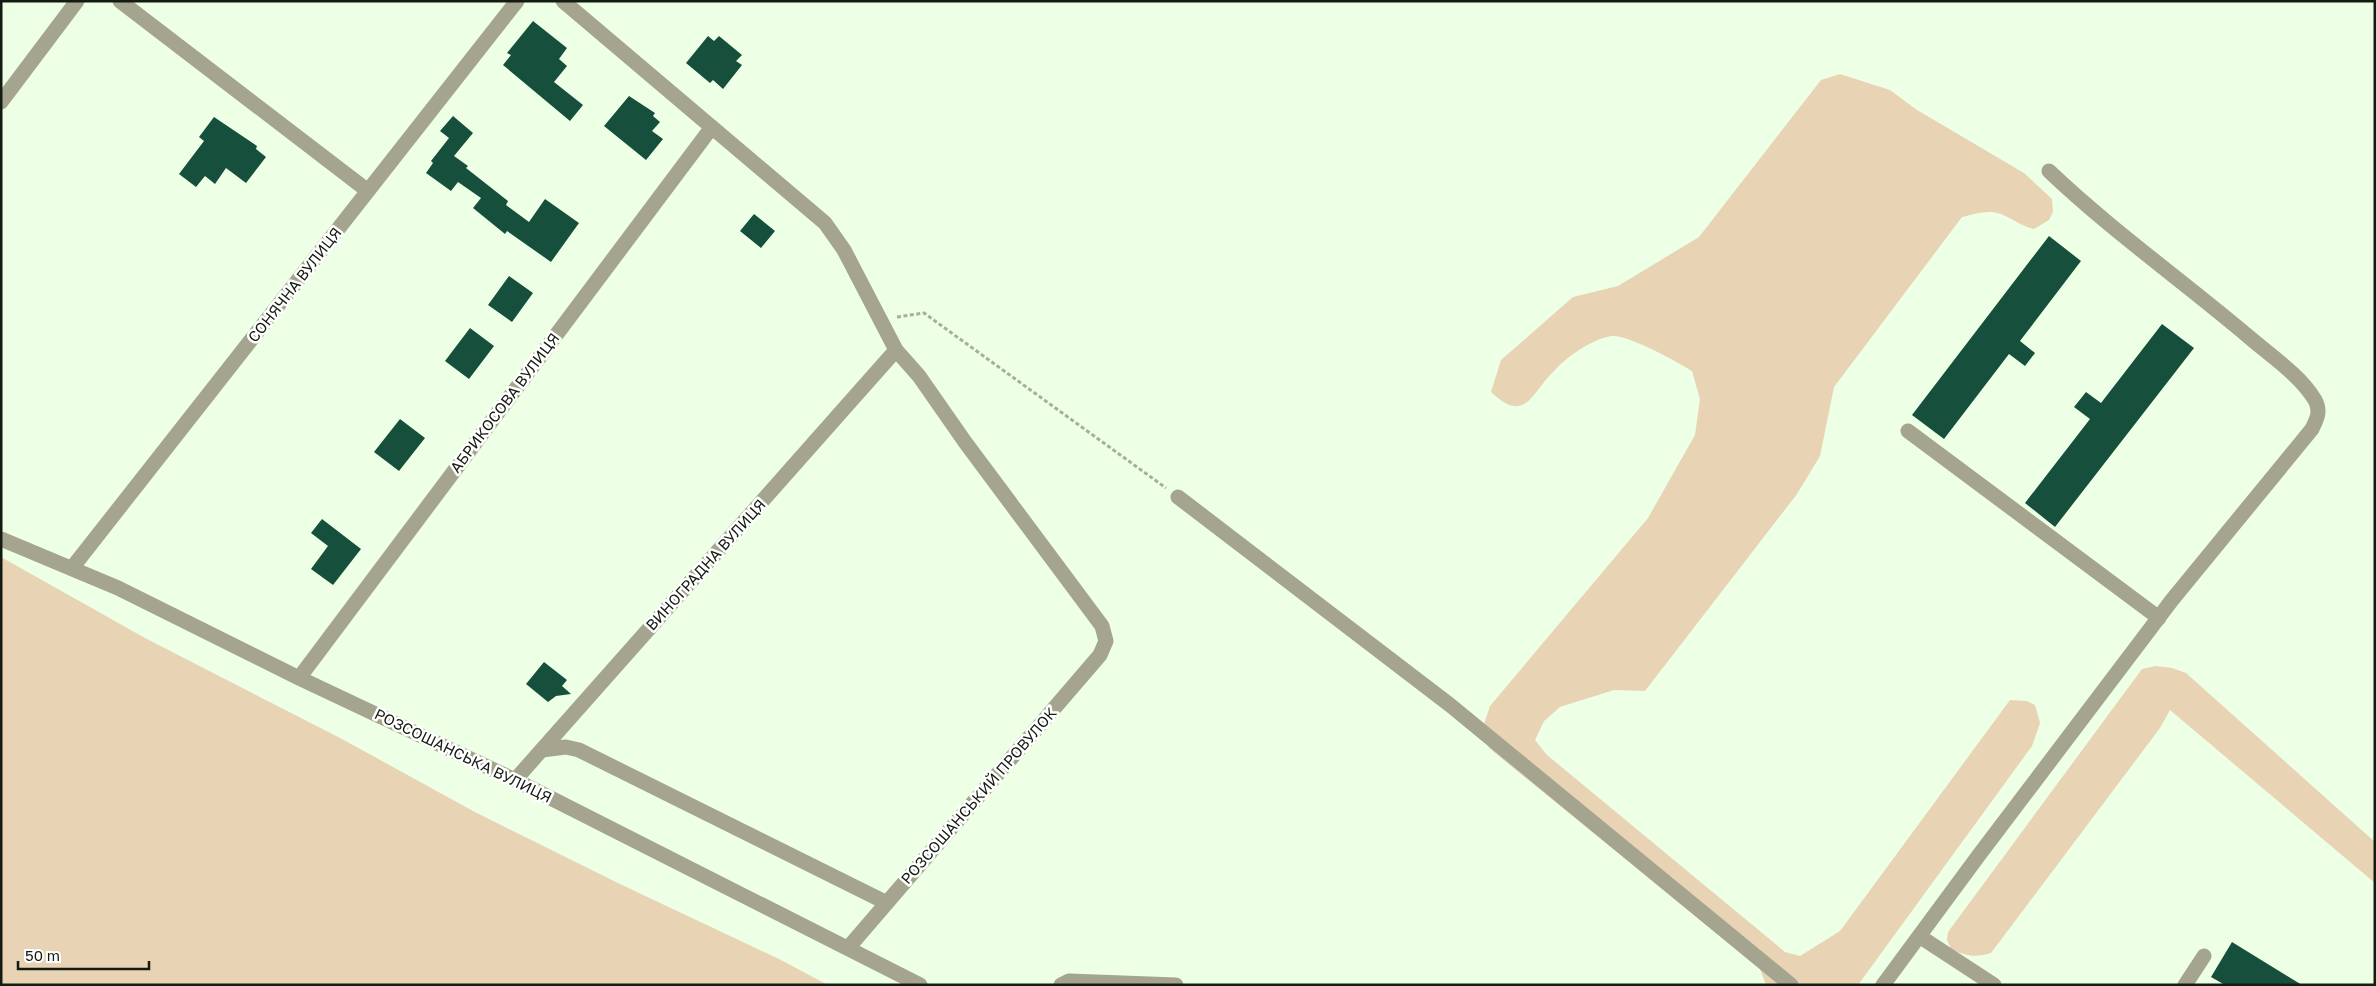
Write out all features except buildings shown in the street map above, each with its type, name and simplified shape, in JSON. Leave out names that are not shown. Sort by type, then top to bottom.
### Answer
[{"type":"street","points":[[1,102],[77,1]]},
{"type":"street","points":[[120,1],[368,192]]},
{"type":"street","name":"СОНЯЧНА ВУЛИЦЯ","points":[[72,568],[517,1]]},
{"type":"street","points":[[563,1],[825,223],[844,250],[896,350]]},
{"type":"street","name":"АБРИКОСОВА ВУЛИЦЯ","points":[[299,678],[712,127]]},
{"type":"street","points":[[1883,985],[2159,618],[2312,429],[2319,415],[2316,402],[2301,382],[2208,303],[2081,201],[2049,171]]},
{"type":"street","name":"РОЗСОШАНСЬКИЙ ПРОВУЛОК","points":[[848,948],[1100,655],[1106,641],[1102,626],[965,442],[919,376],[896,350]]},
{"type":"street","name":"ВИНОГРАДНА ВУЛИЦЯ","points":[[515,780],[896,350]]},
{"type":"street","points":[[1908,431],[2159,618]]},
{"type":"street","points":[[1178,497],[1450,705],[1791,985]]},
{"type":"street","name":"РОЗСОШАНСЬКА ВУЛИЦЯ","points":[[1,539],[72,568],[515,780],[920,985]]},
{"type":"street","points":[[542,750],[566,747],[579,750],[887,903]]},
{"type":"street","points":[[1919,936],[1994,985]]},
{"type":"street","points":[[2185,985],[2204,956]]},
{"type":"street","points":[[1062,985],[1069,981],[1176,985]]},
{"type":"path","points":[[896,350],[897,317],[924,313],[1178,497]]},
{"type":"shaded area","points":[[1840,74],[1890,90],[1917,110],[2024,173],[2052,199],[2053,212],[2049,220],[2034,229],[1992,212],[1982,212],[1962,217],[1834,387],[1820,456],[1797,494],[1645,691],[1614,690],[1560,707],[1544,721],[1535,740],[1547,755],[1785,952],[1800,956],[1840,931],[2010,700],[2027,701],[2035,705],[2040,723],[2032,746],[1858,985],[1766,985],[1760,969],[1489,748],[1483,727],[1490,706],[1648,518],[1695,435],[1700,399],[1692,371],[1664,355],[1629,339],[1612,336],[1597,340],[1573,354],[1559,366],[1527,402],[1520,406],[1512,406],[1491,392],[1501,360],[1573,297],[1618,286],[1699,237],[1821,80]]},
{"type":"shaded area","points":[[1,557],[145,638],[342,739],[473,811],[622,885],[779,959],[828,985],[1,985]]},
{"type":"shaded area","points":[[2156,666],[2172,668],[2186,673],[2375,842],[2375,883],[2170,710],[2160,728],[1991,953],[1971,956],[1951,949],[1947,940],[1948,932],[2142,669]]}]
